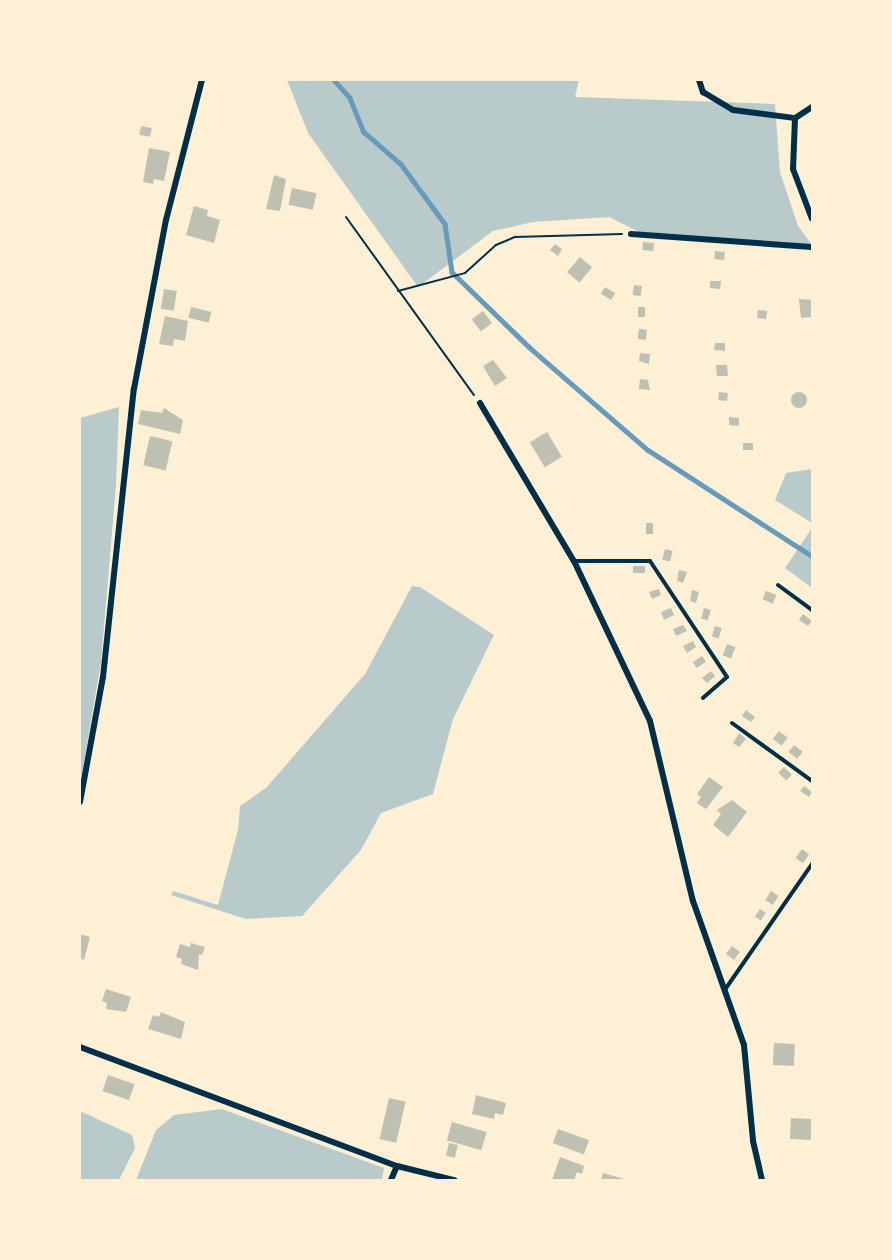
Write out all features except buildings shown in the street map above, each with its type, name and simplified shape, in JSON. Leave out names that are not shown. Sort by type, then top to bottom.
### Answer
[{"type":"street","points":[[80,802],[103,677],[134,389],[166,220],[202,80]]},
{"type":"street","points":[[699,80],[704,92],[733,110],[795,118],[813,107]]},
{"type":"street","points":[[795,118],[793,169],[813,219]]},
{"type":"street","points":[[631,234],[813,247]]},
{"type":"street","points":[[480,403],[574,561],[650,721],[693,901],[744,1045],[753,1141],[762,1180]]},
{"type":"street","points":[[80,1047],[397,1166],[454,1180]]},
{"type":"street","points":[[391,1180],[397,1166]]},
{"type":"lane","points":[[574,561],[650,561],[727,677],[703,698]]},
{"type":"lane","points":[[778,585],[813,610]]},
{"type":"lane","points":[[732,723],[813,781]]},
{"type":"lane","points":[[724,991],[813,864]]},
{"type":"path","points":[[346,218],[480,403]]},
{"type":"path","points":[[398,291],[465,273],[496,245],[515,237],[631,234]]},
{"type":"shaded area","points":[[287,80],[579,80],[575,97],[775,104],[780,172],[798,226],[812,245],[639,232],[609,217],[533,222],[493,231],[418,287],[308,133]]},
{"type":"shaded area","points":[[119,407],[116,485],[101,662],[80,785],[80,418]]},
{"type":"shaded area","points":[[812,469],[812,523],[775,500],[786,473]]},
{"type":"shaded area","points":[[812,528],[812,588],[785,568]]},
{"type":"shaded area","points":[[412,586],[420,587],[494,635],[453,719],[433,794],[381,813],[361,850],[302,916],[246,919],[171,895],[173,891],[218,905],[238,830],[240,806],[266,788],[365,674]]},
{"type":"shaded area","points":[[222,1109],[384,1168],[382,1180],[136,1180],[156,1130],[174,1115]]},
{"type":"shaded area","points":[[80,1111],[132,1135],[135,1148],[119,1180],[80,1180]]},
{"type":"waterway","points":[[334,80],[350,98],[364,132],[401,164],[445,224],[452,272],[529,347],[648,450],[812,556]]}]
